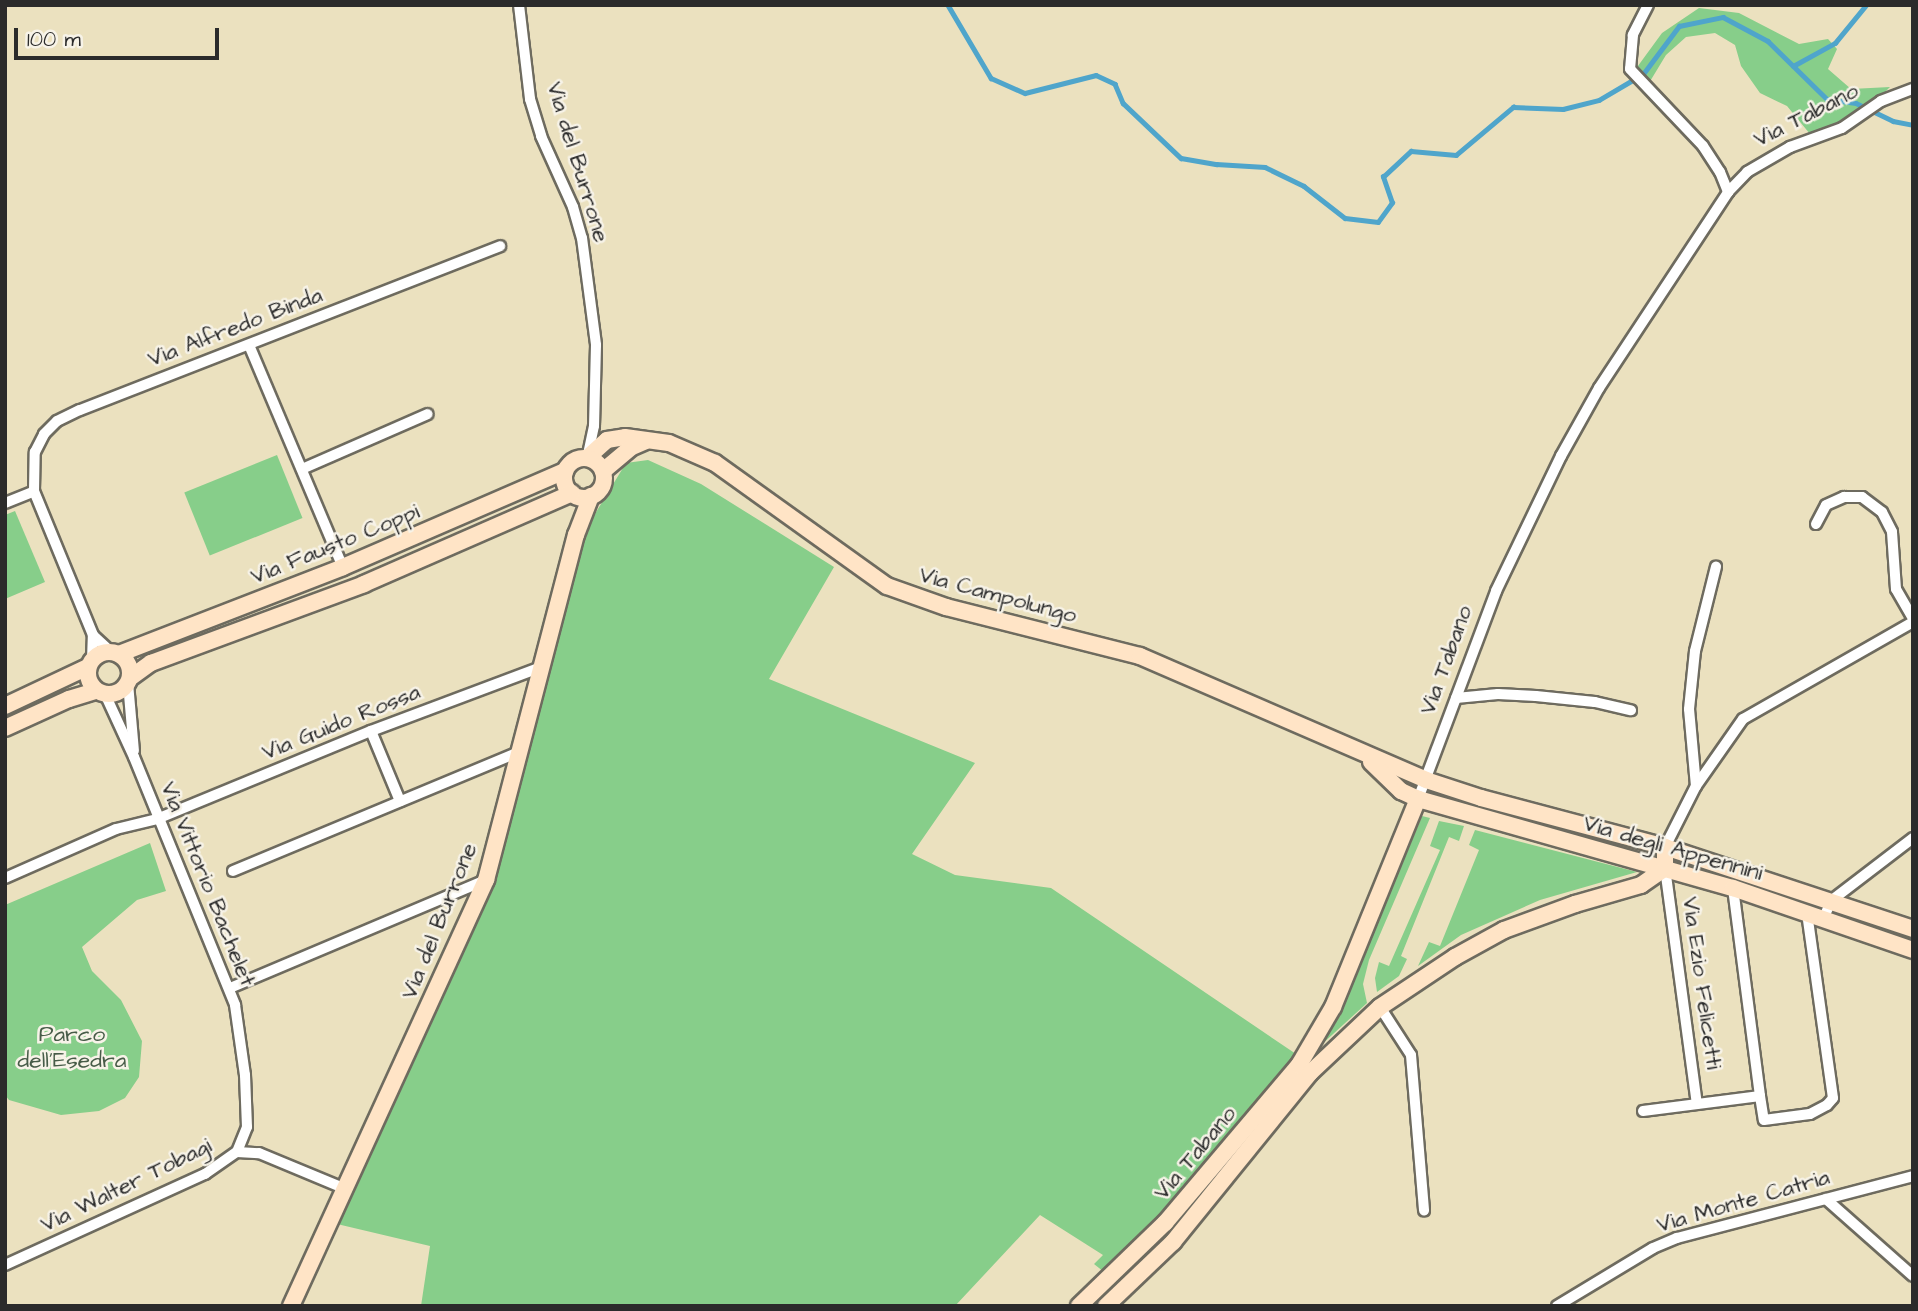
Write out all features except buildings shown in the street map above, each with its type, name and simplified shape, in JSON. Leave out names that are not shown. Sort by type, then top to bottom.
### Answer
[{"type":"street","name":"Via del Burrone","points":[[519,5],[530,99],[541,136],[573,207],[582,238],[596,345],[594,426],[587,458]]},
{"type":"street","points":[[1647,5],[1633,35],[1630,69],[1703,146],[1720,172],[1728,192]]},
{"type":"street","name":"Via Tabano","points":[[1079,1306],[1165,1223],[1299,1065],[1333,1007],[1426,780],[1496,591],[1561,456],[1599,388],[1728,192],[1747,172],[1790,146],[1860,118],[1881,101],[1913,89]]},
{"type":"street","name":"Via Alfredo Binda","points":[[34,491],[35,452],[44,434],[57,421],[500,246]]},
{"type":"street","points":[[249,345],[343,567]]},
{"type":"street","points":[[302,469],[428,414]]},
{"type":"street","name":"Via Campolungo","points":[[587,458],[607,440],[625,437],[669,443],[715,463],[887,586],[946,607],[1140,656],[1426,780]]},
{"type":"street","points":[[603,471],[630,448],[646,441]]},
{"type":"street","points":[[587,458],[597,462],[603,471],[601,488],[591,496],[581,497],[572,493],[565,483],[565,471],[572,462],[587,458]]},
{"type":"street","name":"Via Fausto Coppi","points":[[5,706],[115,653],[343,567],[565,471]]},
{"type":"street","points":[[5,503],[34,491],[93,635],[89,680],[100,692]]},
{"type":"street","name":"Via Fausto Coppi","points":[[5,729],[69,699],[100,692],[118,692],[151,663],[364,584],[572,493]]},
{"type":"street","name":"Via del Burrone","points":[[291,1306],[486,880],[576,535],[591,496]]},
{"type":"street","points":[[1665,868],[1665,847],[1696,786],[1743,719],[1913,620],[1896,589],[1892,532],[1882,512],[1862,497],[1844,497],[1826,505],[1816,524]]},
{"type":"street","points":[[1696,786],[1689,709],[1695,650],[1716,567]]},
{"type":"street","points":[[93,635],[129,664],[129,680]]},
{"type":"street","name":"Via Guido Rossa","points":[[5,878],[116,829],[157,819],[371,731],[541,667]]},
{"type":"street","name":"Via Vittorio Bachelet","points":[[129,680],[134,757]]},
{"type":"street","name":"Via Vittorio Bachelet","points":[[100,692],[134,757],[157,819],[230,988],[245,1075],[247,1128],[237,1152]]},
{"type":"street","points":[[1456,698],[1498,694],[1536,696],[1595,702],[1631,710]]},
{"type":"street","points":[[371,731],[400,801]]},
{"type":"street","points":[[233,871],[521,751]]},
{"type":"street","name":"Via Campolungo","points":[[1361,753],[1401,791],[1418,799]]},
{"type":"street","name":"Via degli Appennini","points":[[1426,780],[1481,799],[1665,847],[1832,900],[1913,929]]},
{"type":"street","name":"Via degli Appennini","points":[[1418,799],[1733,888],[1913,950]]},
{"type":"street","points":[[1823,919],[1832,900],[1913,838]]},
{"type":"street","name":"Via Tabano","points":[[1106,1306],[1173,1242],[1310,1073],[1380,1007],[1455,957],[1504,930],[1575,904],[1641,885],[1665,868]]},
{"type":"street","name":"Via Ezio Felicetti","points":[[1665,868],[1697,1104]]},
{"type":"street","points":[[230,988],[486,880]]},
{"type":"street","points":[[1733,888],[1764,1120],[1810,1114],[1827,1105],[1833,1097],[1807,913]]},
{"type":"street","points":[[1380,1007],[1411,1055],[1423,1210]]},
{"type":"street","points":[[1643,1111],[1760,1096]]},
{"type":"street","name":"Via Walter Tobagi","points":[[5,1265],[205,1174],[237,1152],[259,1153],[343,1188]]},
{"type":"street","name":"Via Monte Catria","points":[[1557,1306],[1653,1248],[1677,1238],[1913,1176]]},
{"type":"street","points":[[1826,1199],[1913,1276]]},
{"type":"green space","points":[[1699,8],[1739,13],[1799,44],[1828,39],[1837,49],[1828,69],[1851,89],[1890,87],[1874,103],[1842,125],[1810,134],[1787,106],[1760,93],[1741,66],[1735,45],[1715,33],[1686,37],[1666,55],[1649,83],[1635,70],[1662,33]]},
{"type":"green space","points":[[277,455],[302,518],[210,556],[184,492]]},
{"type":"green space","points":[[648,460],[701,484],[834,567],[769,679],[975,763],[912,854],[955,875],[1051,888],[1296,1054],[1187,1189],[1104,1272],[1094,1264],[1103,1255],[1040,1215],[955,1306],[421,1306],[430,1246],[337,1224],[489,896],[575,565],[590,522],[626,463]]},
{"type":"green space","points":[[15,511],[45,582],[5,599],[5,515]]},
{"type":"green space","points":[[1422,816],[1430,818],[1369,960],[1363,984],[1367,1003],[1320,1046],[1340,1014]]},
{"type":"green space","points":[[1439,821],[1464,826],[1459,841],[1449,837],[1401,956],[1407,959],[1399,976],[1377,992],[1375,978],[1379,962],[1389,966],[1440,850],[1430,846]]},
{"type":"green space","points":[[1475,830],[1637,872],[1540,900],[1461,935],[1418,966],[1429,942],[1440,946],[1479,850],[1469,845]]},
{"type":"green space","name":"Parco dell'Esedra","points":[[150,843],[166,891],[137,900],[82,947],[92,971],[121,1000],[142,1041],[139,1077],[125,1098],[99,1111],[61,1115],[9,1100],[5,1095],[5,905]]},
{"type":"waterway","points":[[948,5],[991,78],[1025,93],[1096,75],[1115,84],[1123,103],[1181,158],[1216,164],[1265,167],[1304,186],[1345,218],[1378,222],[1392,203],[1383,177],[1411,151],[1456,155],[1513,107],[1563,109],[1599,100],[1643,74],[1679,26],[1723,17],[1768,41],[1827,99],[1856,103],[1893,121],[1913,125]]},
{"type":"waterway","points":[[1793,66],[1835,43],[1866,5]]}]
